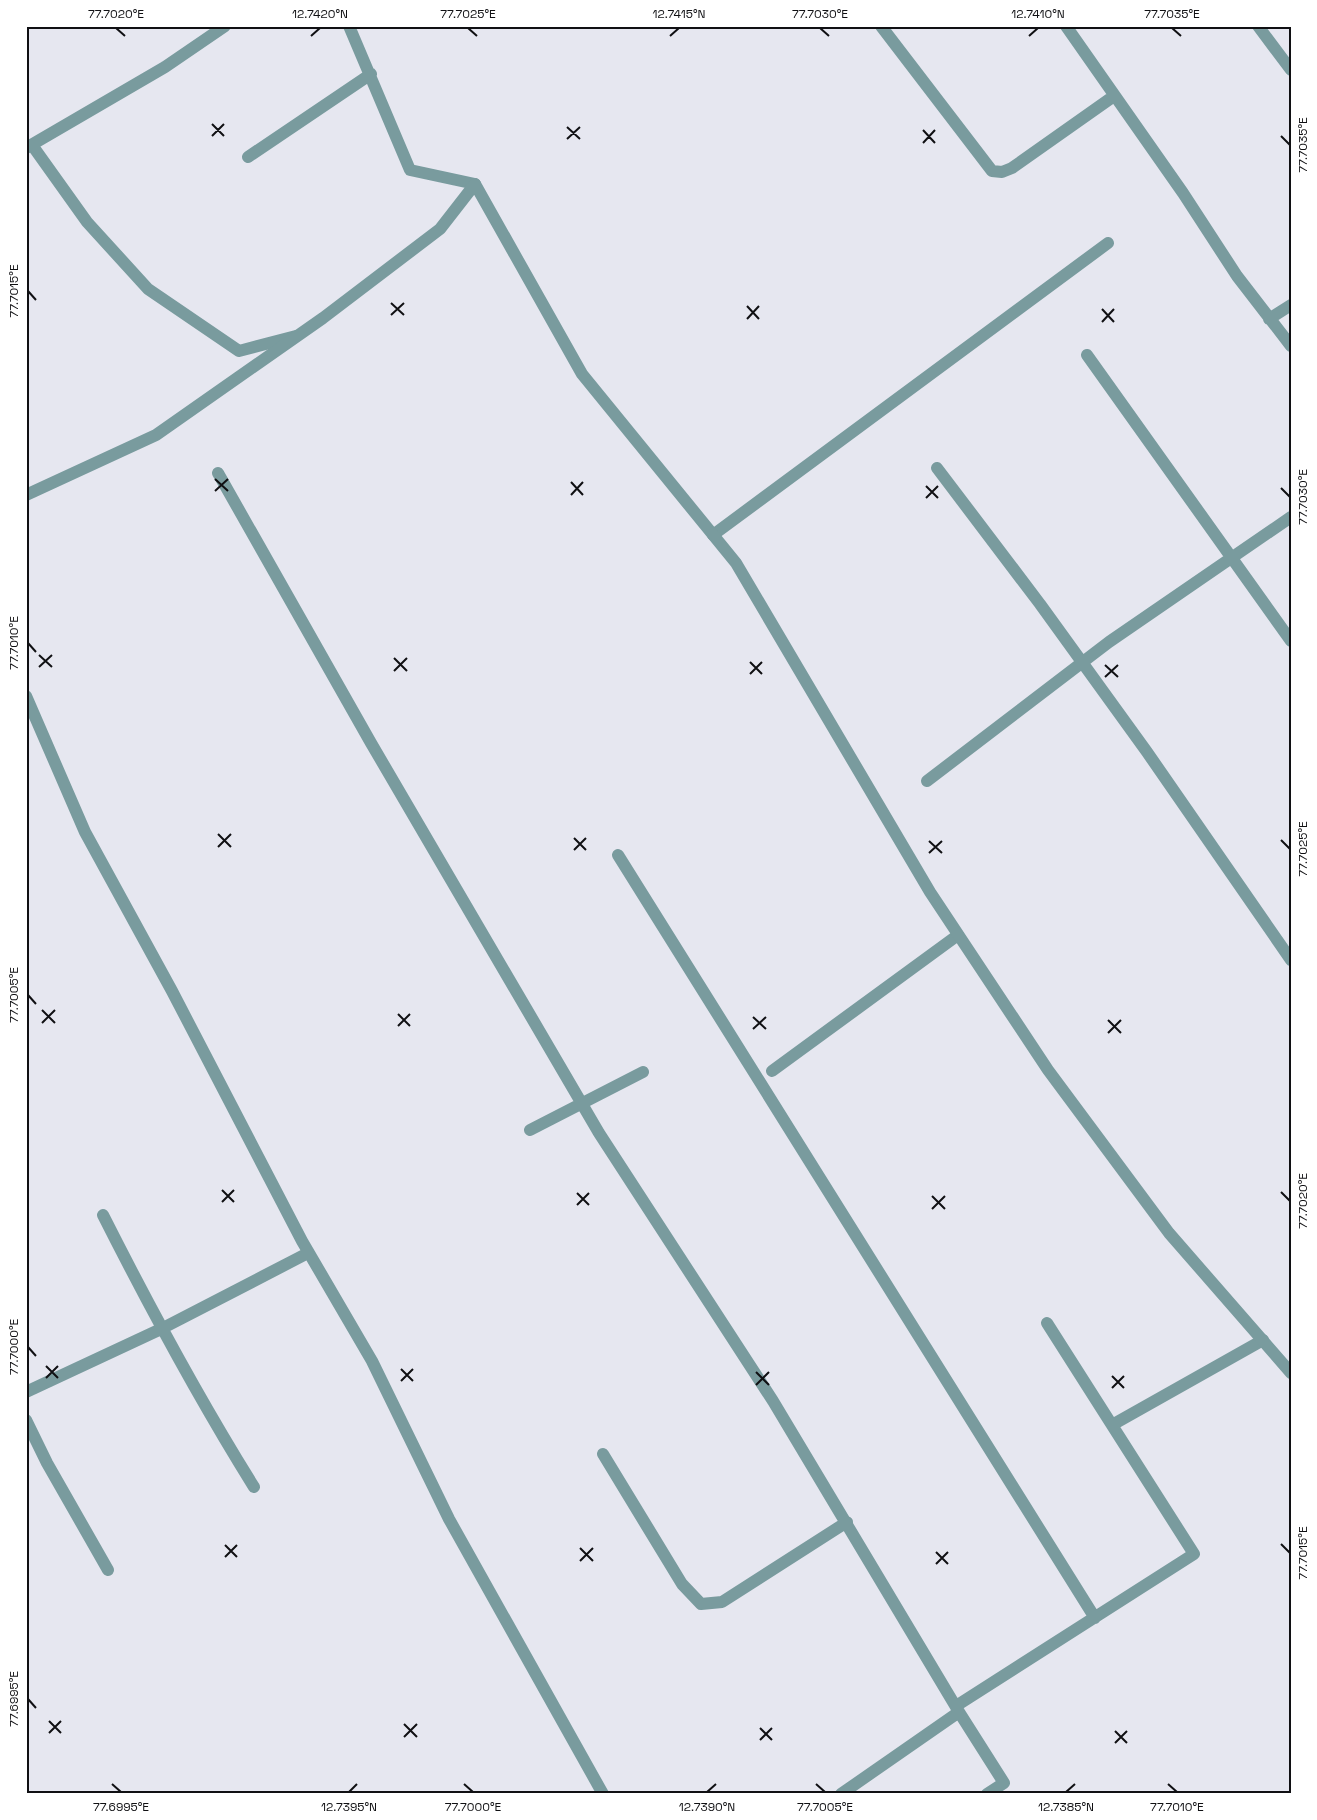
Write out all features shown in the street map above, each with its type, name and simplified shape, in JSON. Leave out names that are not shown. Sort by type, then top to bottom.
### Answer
[{"type":"street","points":[[225,26],[165,68],[29,146],[88,222],[148,289],[239,351],[296,336]]},
{"type":"street","points":[[349,26],[371,74],[410,170],[475,184],[582,374],[736,564],[930,892],[1048,1070],[1169,1233],[1291,1373]]},
{"type":"street","points":[[882,26],[992,171],[1002,172],[1012,168],[1114,96]]},
{"type":"street","points":[[1066,26],[1270,319],[1291,346]]},
{"type":"street","points":[[1258,26],[1291,70]]},
{"type":"street","points":[[248,157],[371,74]]},
{"type":"street","points":[[26,495],[156,435],[296,336],[440,229],[475,184]]},
{"type":"street","points":[[712,535],[1108,243]]},
{"type":"street","points":[[1270,319],[1291,305]]},
{"type":"street","points":[[1087,355],[1291,641]]},
{"type":"street","points":[[937,468],[1040,604],[1147,752],[1291,960]]},
{"type":"street","points":[[218,473],[376,752],[582,1104],[773,1401],[1004,1782],[987,1794]]},
{"type":"street","points":[[927,780],[1082,663],[1231,557],[1291,518]]},
{"type":"street","points":[[26,696],[85,832],[172,991],[308,1253],[372,1361],[449,1520],[603,1794]]},
{"type":"street","points":[[618,855],[1095,1618]]},
{"type":"street","points":[[772,1071],[958,935]]},
{"type":"street","points":[[530,1130],[643,1072]]},
{"type":"street","points":[[103,1215],[161,1329],[208,1413],[254,1487]]},
{"type":"street","points":[[26,1392],[161,1329],[308,1253]]},
{"type":"street","points":[[841,1794],[958,1709],[1194,1554],[1048,1323]]},
{"type":"street","points":[[1112,1425],[1263,1340]]},
{"type":"street","points":[[26,1420],[47,1463],[108,1570]]},
{"type":"street","points":[[603,1454],[682,1584],[702,1604],[722,1602],[847,1522]]}]
